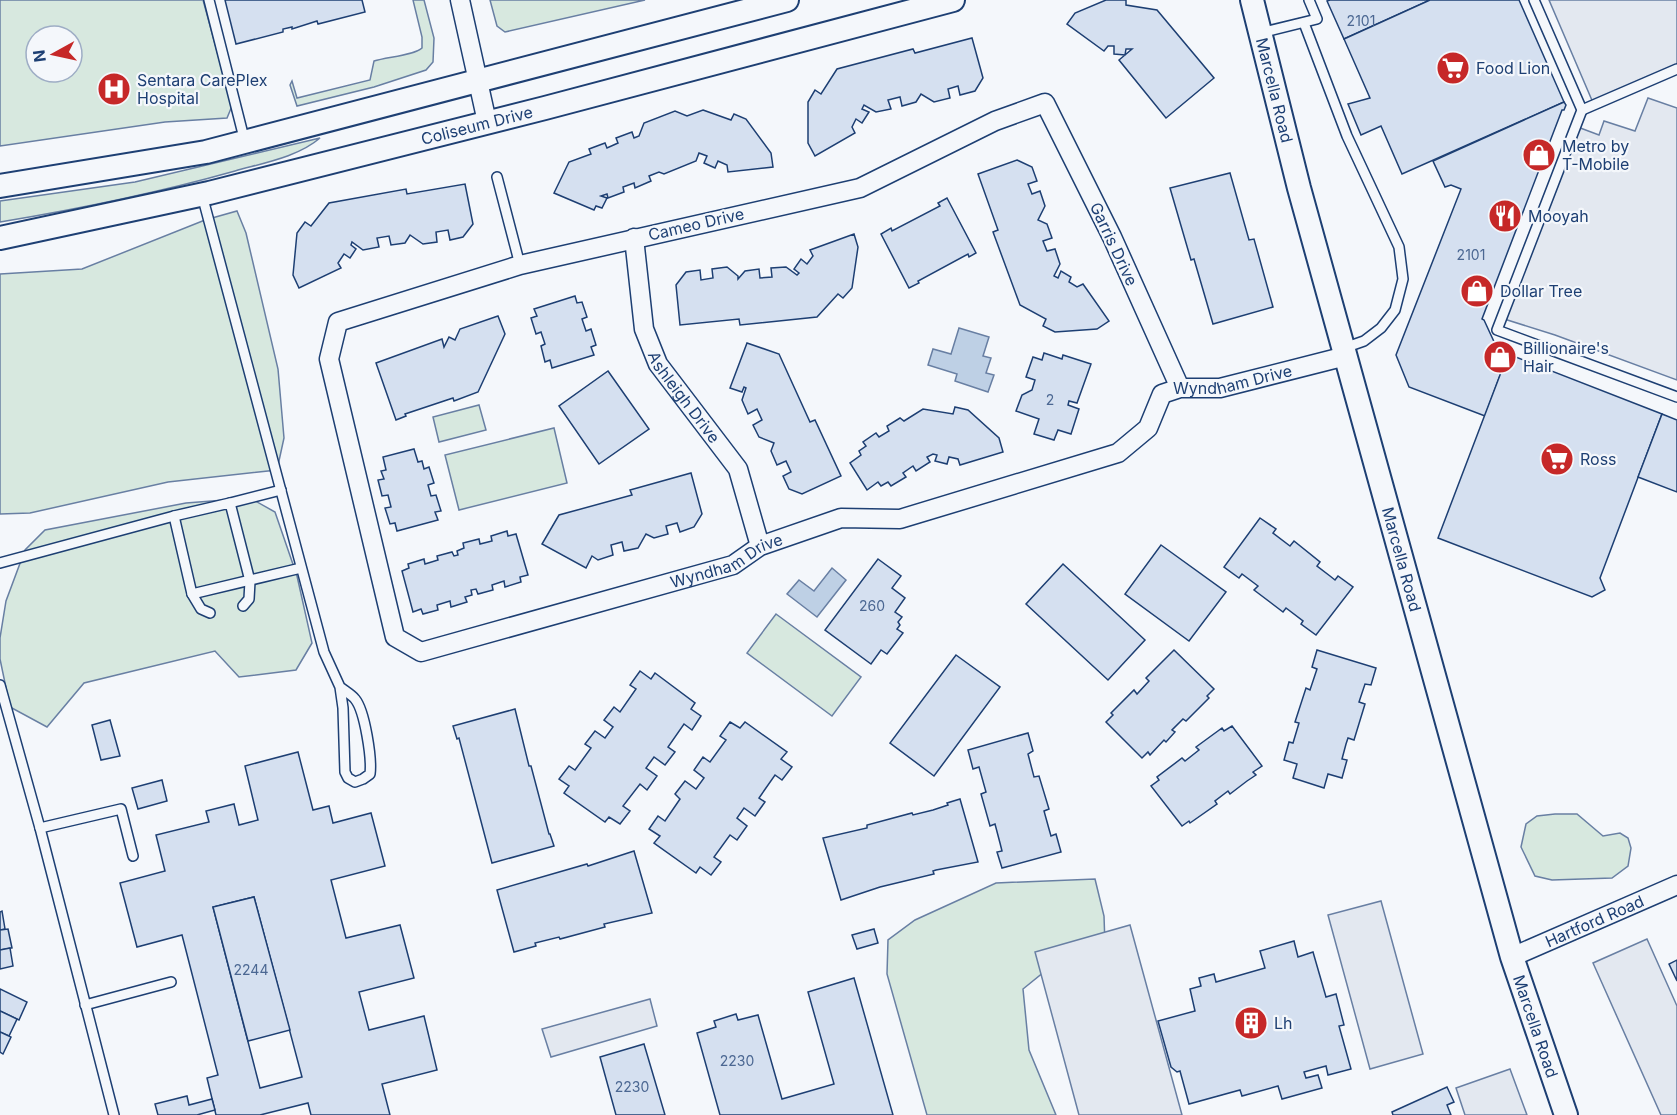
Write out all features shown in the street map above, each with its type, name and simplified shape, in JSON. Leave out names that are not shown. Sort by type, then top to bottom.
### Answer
[{"type":"street","points":[[460,0],[487,122]]},
{"type":"street","points":[[0,186],[206,152],[787,0]]},
{"type":"street","name":"Coliseum Drive","points":[[0,238],[202,195],[953,0]]},
{"type":"street","name":"Marcella Road","points":[[1252,0],[1299,188],[1512,957],[1566,1115]]},
{"type":"street","name":"Cameo Drive","points":[[338,322],[520,265],[860,188],[995,121],[1045,103]]},
{"type":"street","name":"Garris Drive","points":[[1045,103],[1112,237],[1180,388]]},
{"type":"street","name":"Ashleigh Drive","points":[[634,238],[644,329],[658,364],[738,469],[760,546]]},
{"type":"street","name":"Wyndham Drive","points":[[338,322],[329,359],[395,637],[421,652],[733,565],[760,546],[841,518],[900,519],[1118,453],[1149,428],[1162,394],[1180,388],[1220,388],[1345,352]]},
{"type":"street","name":"Hartford Road","points":[[1512,957],[1677,885]]},
{"type":"lane","points":[[209,0],[245,142]]},
{"type":"lane","points":[[1259,33],[1317,19],[1310,0]]},
{"type":"lane","points":[[1534,0],[1582,110],[1497,330],[1677,397]]},
{"type":"lane","points":[[1304,23],[1347,136],[1399,247],[1403,279],[1395,310],[1382,328],[1345,352]]},
{"type":"lane","points":[[1582,110],[1677,69]]},
{"type":"lane","points":[[497,177],[520,265]]},
{"type":"lane","points":[[202,195],[324,652],[340,687],[345,772],[348,778],[355,782],[370,774],[372,762],[356,700],[340,687]]},
{"type":"lane","points":[[0,563],[281,490]]},
{"type":"lane","points":[[230,503],[249,581],[249,599],[243,606]]},
{"type":"lane","points":[[174,516],[192,594],[201,609],[210,613]]},
{"type":"lane","points":[[192,594],[301,568]]},
{"type":"lane","points":[[0,685],[40,828],[114,1115]]},
{"type":"lane","points":[[40,828],[122,808],[133,856]]},
{"type":"lane","points":[[85,1005],[171,982]]},
{"type":"shaded area","name":"Sentara CarePlex Hospital","points":[[0,0],[203,0],[232,106],[227,118],[165,122],[0,146]]},
{"type":"shaded area","points":[[413,0],[424,0],[434,38],[433,62],[426,70],[374,87],[297,106],[290,85],[292,81],[297,98],[370,80],[374,61],[407,54],[422,48],[422,37]]},
{"type":"shaded area","points":[[490,0],[645,0],[505,32],[497,26]]},
{"type":"shaded area","points":[[1549,0],[1677,0],[1677,69],[1594,105]]},
{"type":"shaded area","points":[[1648,98],[1677,108],[1677,380],[1555,335],[1501,318],[1575,126],[1599,135],[1604,121],[1635,131]]},
{"type":"shaded area","points":[[320,138],[291,155],[206,179],[118,200],[0,222],[0,201],[135,182]]},
{"type":"shaded area","points":[[237,211],[246,233],[278,369],[284,438],[277,470],[168,482],[30,513],[0,514],[0,274],[82,269],[205,220]]},
{"type":"shaded area","points":[[479,405],[486,430],[439,442],[433,417]]},
{"type":"shaded area","points":[[554,428],[567,483],[459,510],[445,455]]},
{"type":"shaded area","points":[[250,498],[275,512],[297,576],[312,643],[296,670],[239,677],[215,651],[84,683],[47,727],[10,707],[0,659],[0,638],[6,601],[25,550],[45,530],[186,503]]},
{"type":"shaded area","points":[[776,614],[861,677],[832,716],[747,653]]},
{"type":"shaded area","points":[[1577,814],[1603,836],[1620,833],[1628,838],[1631,848],[1628,866],[1612,878],[1552,880],[1535,876],[1521,847],[1526,824],[1537,816]]},
{"type":"shaded area","points":[[1095,879],[1104,916],[1105,945],[1049,968],[1023,989],[1029,1050],[1056,1115],[927,1115],[887,974],[888,940],[915,920],[996,883]]},
{"type":"shaded area","points":[[1381,901],[1423,1054],[1370,1069],[1328,915]]},
{"type":"shaded area","points":[[1130,925],[1182,1115],[1079,1115],[1035,952]]},
{"type":"shaded area","points":[[1647,939],[1677,1006],[1677,1115],[1661,1115],[1593,963]]},
{"type":"shaded area","points":[[650,999],[657,1026],[551,1057],[542,1029]]},
{"type":"shaded area","points":[[1510,1069],[1527,1115],[1465,1115],[1456,1088]]},
{"type":"water","points":[[959,328],[989,337],[983,356],[991,358],[986,373],[994,375],[988,392],[955,381],[957,374],[928,365],[933,349],[951,354]]},
{"type":"water","points":[[832,568],[846,580],[817,617],[787,594],[799,580],[814,591]]},
{"type":"building","points":[[225,0],[362,0],[365,12],[318,24],[317,21],[292,29],[292,27],[283,29],[283,32],[236,44]]},
{"type":"building","points":[[1106,0],[1126,0],[1126,5],[1157,10],[1214,78],[1166,118],[1119,60],[1125,55],[1114,54],[1114,46],[1108,46],[1104,51],[1067,24],[1075,13]]},
{"type":"building","points":[[1430,0],[1344,39],[1327,1]]},
{"type":"building","name":"Food Lion","points":[[1430,0],[1519,0],[1564,102],[1402,174],[1381,126],[1361,135],[1348,104],[1370,98],[1344,39]]},
{"type":"building","points":[[972,38],[983,78],[975,91],[960,95],[958,86],[948,89],[950,98],[934,102],[921,94],[916,102],[902,106],[900,97],[888,100],[891,109],[876,112],[864,105],[862,109],[869,112],[862,123],[856,119],[852,127],[855,133],[815,156],[808,143],[808,102],[815,90],[821,94],[837,69],[913,49],[915,53]]},
{"type":"building","points":[[1564,102],[1566,105],[1562,110],[1482,319],[1496,346],[1495,349],[1508,354],[1485,416],[1409,387],[1396,355],[1461,189],[1451,185],[1445,187],[1433,161]]},
{"type":"building","points":[[703,110],[731,120],[734,114],[746,119],[771,153],[773,167],[728,172],[727,165],[718,161],[715,168],[704,163],[707,156],[699,153],[696,161],[664,174],[659,172],[649,176],[651,181],[635,188],[634,183],[623,187],[624,192],[608,198],[607,194],[601,196],[607,198],[602,208],[596,206],[594,210],[554,193],[569,162],[591,154],[589,149],[605,143],[607,148],[618,143],[616,138],[632,132],[634,138],[639,136],[644,123],[675,111],[687,116]]},
{"type":"building","points":[[1017,160],[1032,167],[1037,181],[1028,184],[1032,194],[1040,191],[1045,206],[1038,220],[1047,224],[1052,238],[1043,241],[1047,251],[1055,249],[1060,264],[1054,276],[1058,278],[1061,271],[1071,277],[1069,282],[1077,287],[1083,284],[1109,321],[1097,329],[1055,332],[1043,326],[1046,319],[1020,305],[993,232],[998,230],[978,174]]},
{"type":"building","points":[[1230,173],[1249,240],[1254,239],[1273,307],[1213,324],[1170,188]]},
{"type":"building","points":[[465,184],[473,224],[463,237],[450,240],[448,230],[436,232],[437,242],[423,244],[410,235],[405,243],[391,245],[389,236],[377,238],[379,247],[363,250],[352,242],[351,245],[356,249],[350,258],[344,254],[338,263],[341,268],[299,288],[293,275],[297,233],[305,222],[311,226],[329,203],[406,189],[407,194]]},
{"type":"building","points":[[947,198],[976,253],[969,257],[968,254],[909,288],[881,234],[891,228],[892,231],[940,206],[938,203]]},
{"type":"building","points":[[854,234],[858,247],[852,288],[843,298],[838,294],[817,317],[740,325],[739,319],[680,325],[676,285],[686,272],[700,270],[701,280],[713,278],[712,269],[727,267],[738,276],[738,279],[745,271],[759,269],[760,278],[772,277],[771,268],[786,267],[797,275],[799,273],[794,269],[801,259],[807,264],[813,256],[810,250]]},
{"type":"building","points":[[575,296],[577,303],[582,302],[587,317],[582,319],[586,331],[591,329],[596,345],[591,347],[594,355],[552,368],[550,360],[545,362],[541,346],[545,344],[541,332],[536,334],[531,318],[537,316],[534,309]]},
{"type":"building","points":[[498,316],[505,334],[478,392],[405,414],[406,416],[396,420],[376,363],[442,339],[444,347],[449,337],[455,340],[460,329]]},
{"type":"building","points":[[747,343],[779,354],[810,422],[815,420],[841,476],[802,494],[789,489],[783,476],[791,472],[786,461],[777,465],[771,451],[774,443],[759,437],[753,425],[762,420],[757,409],[748,414],[742,400],[746,388],[744,387],[742,392],[730,388]]},
{"type":"building","points":[[1044,353],[1062,359],[1063,355],[1091,364],[1077,403],[1069,401],[1068,405],[1079,409],[1071,434],[1058,430],[1054,440],[1034,434],[1039,419],[1016,411],[1022,395],[1032,390],[1035,380],[1026,377],[1033,357],[1042,360]]},
{"type":"building","name":"Ross","points":[[1508,354],[1662,414],[1600,578],[1605,590],[1592,597],[1438,538]]},
{"type":"building","points":[[608,371],[649,429],[599,464],[559,406]]},
{"type":"building","points":[[955,407],[968,410],[999,438],[1003,452],[960,465],[958,459],[949,457],[947,464],[935,461],[937,455],[933,454],[927,457],[930,462],[916,471],[913,466],[903,473],[906,477],[891,486],[888,482],[881,486],[878,482],[867,490],[850,463],[861,455],[859,451],[866,446],[863,442],[876,433],[879,437],[889,431],[887,426],[900,418],[904,421],[923,409],[953,414]]},
{"type":"building","points":[[1662,414],[1677,420],[1677,492],[1638,477]]},
{"type":"building","points":[[414,449],[418,462],[422,461],[424,469],[429,467],[434,483],[428,485],[431,496],[436,495],[441,511],[435,512],[438,520],[397,531],[395,523],[390,524],[385,508],[391,507],[388,495],[382,496],[378,480],[384,479],[381,471],[386,470],[383,457]]},
{"type":"building","points":[[691,473],[702,514],[694,527],[680,532],[677,523],[666,526],[668,534],[654,538],[646,534],[638,548],[624,551],[622,542],[611,545],[613,555],[598,560],[592,556],[586,568],[542,544],[559,515],[632,495],[630,490]]},
{"type":"building","points":[[1260,518],[1276,529],[1273,533],[1290,546],[1294,541],[1320,562],[1317,566],[1335,580],[1338,576],[1353,587],[1316,635],[1301,624],[1303,621],[1286,608],[1283,612],[1254,590],[1258,586],[1242,574],[1239,578],[1224,567]]},
{"type":"building","points":[[507,531],[508,536],[516,534],[528,575],[520,577],[521,582],[505,587],[504,581],[492,585],[493,590],[478,594],[476,589],[471,590],[472,595],[465,597],[467,602],[451,607],[450,601],[437,605],[438,610],[423,614],[421,609],[413,612],[402,571],[409,568],[408,564],[424,559],[425,564],[438,560],[437,556],[452,552],[454,556],[458,555],[457,551],[464,548],[463,543],[479,539],[480,544],[492,541],[491,536]]},
{"type":"building","points":[[1161,545],[1226,592],[1189,641],[1125,594]]},
{"type":"building","points":[[878,559],[901,576],[892,588],[905,598],[895,612],[902,617],[897,629],[903,633],[887,654],[881,650],[871,664],[825,630]]},
{"type":"building","points":[[1063,564],[1145,640],[1108,680],[1026,604]]},
{"type":"building","points":[[1174,650],[1214,689],[1207,696],[1209,698],[1186,721],[1183,719],[1172,730],[1175,732],[1166,742],[1164,740],[1150,755],[1148,752],[1142,758],[1106,722],[1113,715],[1111,713],[1134,690],[1137,694],[1149,681],[1146,678]]},
{"type":"building","points":[[1317,650],[1376,668],[1371,685],[1365,684],[1359,702],[1365,704],[1354,740],[1348,738],[1346,744],[1342,759],[1347,760],[1342,778],[1328,774],[1324,788],[1293,778],[1297,764],[1284,760],[1289,742],[1293,743],[1299,723],[1295,722],[1306,688],[1310,690],[1317,669],[1312,667]]},
{"type":"building","points":[[956,655],[1000,687],[934,776],[890,743]]},
{"type":"building","points":[[640,671],[651,679],[655,673],[695,703],[691,709],[701,716],[692,730],[684,724],[668,747],[675,752],[665,765],[654,757],[646,768],[657,776],[647,790],[640,784],[623,806],[630,811],[620,824],[609,817],[605,822],[564,793],[569,786],[559,779],[569,766],[575,770],[591,748],[585,744],[595,731],[605,738],[613,727],[604,720],[614,707],[620,712],[636,689],[630,685]]},
{"type":"building","points":[[515,709],[529,766],[531,766],[554,846],[492,863],[459,738],[457,739],[453,726]]},
{"type":"building","points":[[110,720],[120,756],[101,760],[92,725]]},
{"type":"building","points":[[730,722],[740,728],[745,722],[787,752],[781,759],[792,767],[782,780],[775,775],[759,798],[765,802],[755,816],[744,808],[737,818],[747,826],[737,840],[730,835],[714,857],[721,862],[711,875],[700,867],[696,873],[654,843],[660,836],[649,829],[658,816],[665,821],[680,799],[675,794],[685,781],[696,789],[704,778],[694,770],[703,757],[710,762],[726,740],[720,736]]},
{"type":"building","points":[[1232,726],[1262,766],[1253,772],[1256,775],[1230,794],[1228,791],[1215,801],[1217,804],[1182,826],[1151,786],[1159,780],[1157,777],[1182,758],[1185,761],[1199,750],[1196,747],[1222,728],[1224,731]]},
{"type":"building","points":[[1028,733],[1033,751],[1028,754],[1034,777],[1039,776],[1049,809],[1044,811],[1051,836],[1056,834],[1061,852],[1002,868],[997,852],[1002,851],[995,824],[990,826],[981,794],[986,792],[979,767],[973,769],[968,750]]},
{"type":"building","points":[[298,752],[313,810],[329,806],[333,823],[371,813],[385,866],[331,880],[346,938],[400,925],[414,978],[359,992],[369,1030],[424,1016],[437,1070],[382,1084],[390,1115],[311,1115],[308,1103],[260,1115],[216,1115],[207,1078],[218,1075],[182,935],[137,947],[120,883],[165,871],[156,835],[209,822],[206,811],[234,804],[239,825],[258,820],[245,766]],"holes":[[[254,897],[302,1077],[260,1088],[213,907]]]},
{"type":"building","points":[[162,780],[167,801],[138,809],[132,788]]},
{"type":"building","points":[[960,799],[978,862],[936,870],[933,871],[934,874],[880,887],[841,900],[823,838],[867,828],[867,825],[912,813],[913,815],[933,810]]},
{"type":"building","points":[[634,851],[652,913],[604,924],[605,927],[560,939],[559,937],[535,943],[536,946],[514,952],[497,890],[587,864],[588,866]]},
{"type":"building","points":[[254,897],[290,1030],[248,1041],[213,907]]},
{"type":"building","points":[[2,911],[5,929],[0,930],[0,912]]},
{"type":"building","points":[[8,929],[12,948],[0,950],[0,930]]},
{"type":"building","points":[[874,929],[878,943],[857,949],[852,935]]},
{"type":"building","name":"Lh","points":[[1294,941],[1298,957],[1313,952],[1326,997],[1336,994],[1344,1025],[1339,1026],[1351,1069],[1328,1075],[1326,1066],[1304,1072],[1306,1078],[1318,1075],[1322,1088],[1282,1099],[1278,1086],[1242,1096],[1240,1090],[1189,1104],[1180,1071],[1177,1072],[1171,1067],[1158,1021],[1195,1011],[1190,989],[1201,986],[1199,978],[1214,974],[1216,982],[1265,968],[1260,951]]},
{"type":"building","points":[[10,948],[13,966],[0,969],[0,950]]},
{"type":"building","points":[[1677,960],[1677,981],[1669,964]]},
{"type":"building","points":[[854,978],[893,1115],[720,1115],[697,1033],[716,1027],[714,1021],[736,1014],[738,1020],[758,1015],[782,1099],[834,1084],[808,992]]},
{"type":"building","points":[[0,989],[27,1002],[19,1020],[0,1011]]},
{"type":"building","points":[[0,1011],[17,1019],[9,1036],[0,1032]]},
{"type":"building","points":[[0,1032],[11,1037],[3,1054],[0,1052]]},
{"type":"building","points":[[644,1044],[665,1115],[616,1115],[600,1057]]},
{"type":"building","points":[[1447,1087],[1454,1102],[1447,1105],[1451,1115],[1393,1115],[1392,1112]]},
{"type":"building","points":[[187,1096],[189,1105],[212,1099],[215,1110],[197,1115],[158,1115],[155,1104]]},
{"type":"place","name":"Food Lion","points":[[1453,68]]},
{"type":"place","name":"Sentara CarePlex Hospital","points":[[114,89]]},
{"type":"place","name":"Metro by T-Mobile","points":[[1539,155]]},
{"type":"place","name":"Mooyah","points":[[1505,216]]},
{"type":"place","name":"Dollar Tree","points":[[1477,291]]},
{"type":"place","name":"Billionaire's Hair","points":[[1500,357]]},
{"type":"place","name":"Ross","points":[[1557,459]]},
{"type":"place","name":"Lh","points":[[1251,1023]]}]
